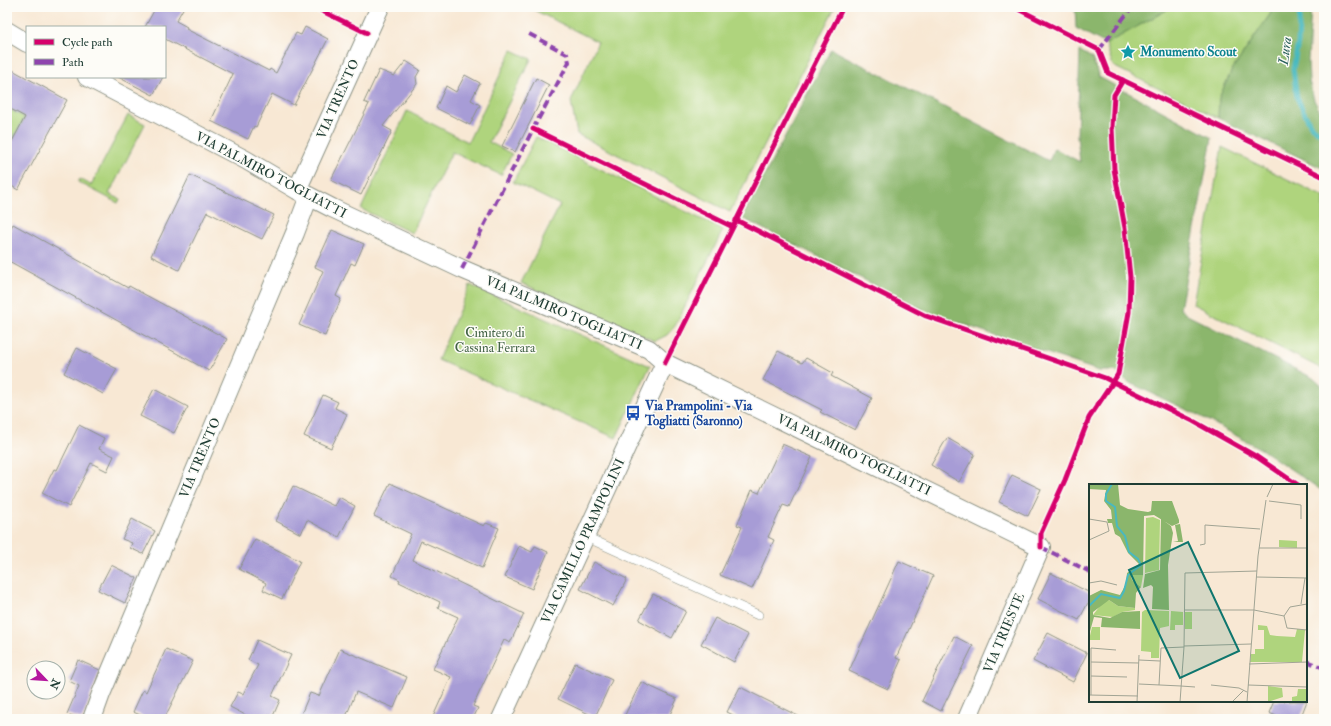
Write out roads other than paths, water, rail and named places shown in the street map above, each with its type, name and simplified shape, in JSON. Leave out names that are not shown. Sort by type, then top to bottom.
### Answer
[{"type":"street","name":"VIA TRENTO","points":[[92,719],[101,694],[296,233],[303,193],[380,7]]},
{"type":"street","points":[[7,31],[26,42]]},
{"type":"street","name":"VIA PALMIRO TOGLIATTI","points":[[89,78],[246,160],[303,193],[462,269],[649,349],[665,363],[1041,547]]},
{"type":"street","name":"VIA CAMILLO PRAMPOLINI","points":[[501,719],[665,363]]},
{"type":"street","name":"VIA TRIESTE","points":[[967,719],[1041,547]]},
{"type":"lane","points":[[584,536],[758,615]]},
{"type":"waterway","name":"Lura","points":[[1300,7],[1298,43],[1293,69],[1297,98],[1311,126],[1324,136]]},
{"type":"place","name":"Monumento Scout","points":[[1128,52]]},
{"type":"place","name":"Via Prampolini - Via Togliatti (Saronno)","points":[[633,413]]},
{"type":"park label","name":"Cimitero di Cassina Ferrara","points":[[495,340]]}]
